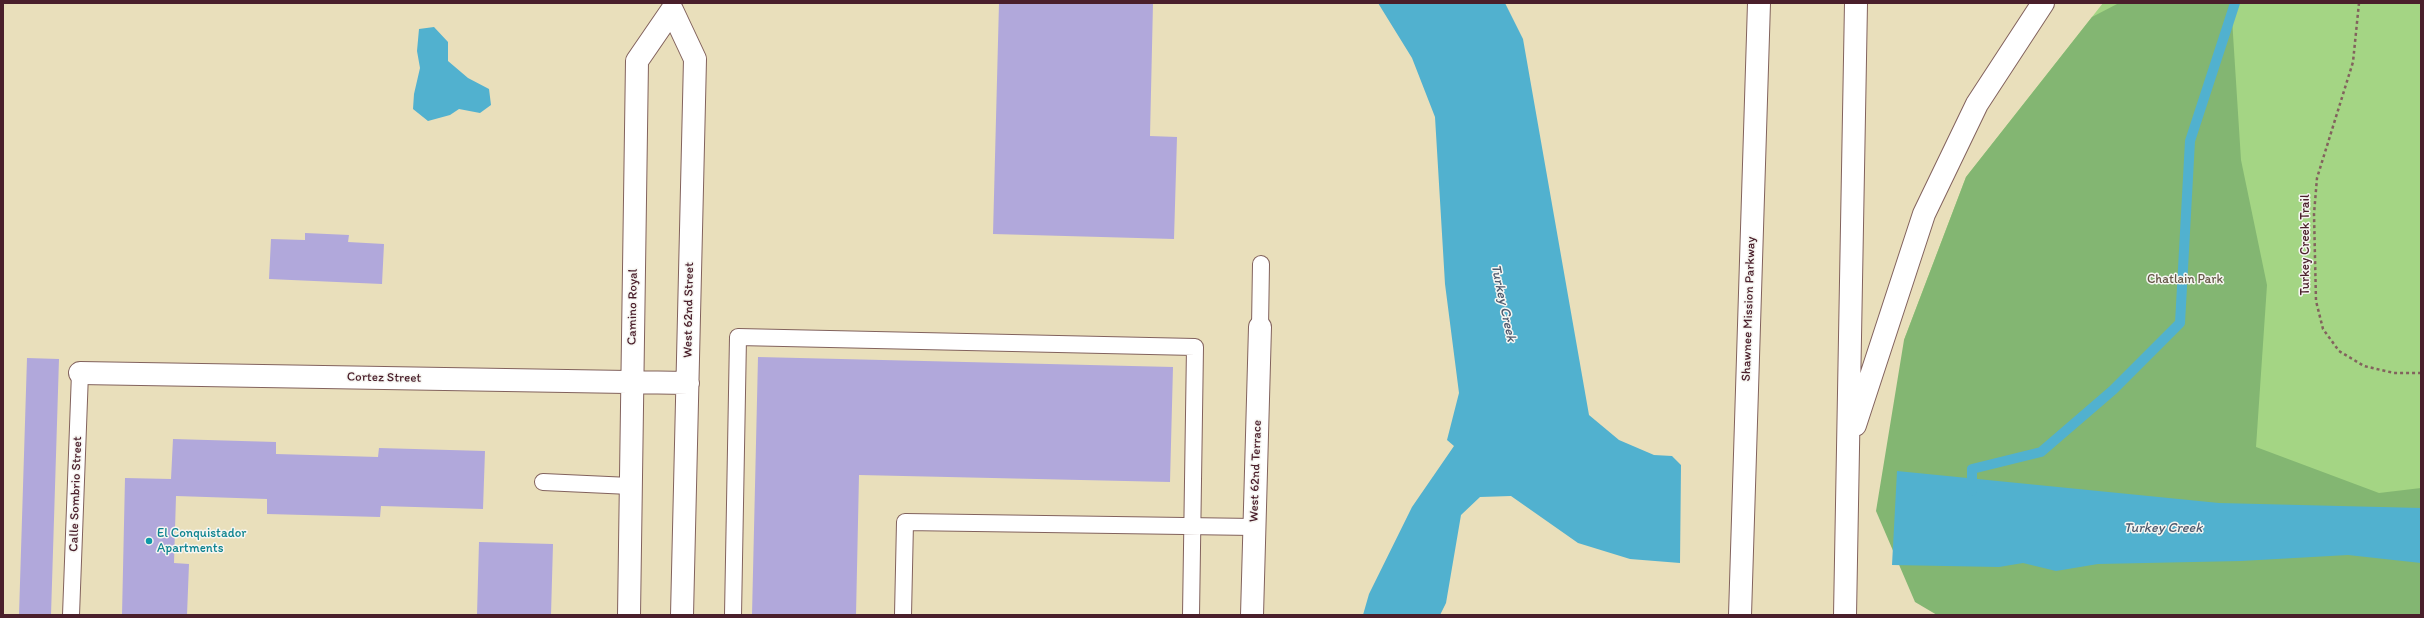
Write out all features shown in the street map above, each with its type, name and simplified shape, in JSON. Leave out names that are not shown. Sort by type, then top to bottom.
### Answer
[{"type":"main road","name":"Shawnee Mission Parkway","points":[[1740,615],[1759,3]]},
{"type":"main road","points":[[1845,615],[1856,3]]},
{"type":"main road","points":[[1848,447],[1924,214],[1977,104],[2043,3]]},
{"type":"main road","name":"Camino Royal","points":[[629,615],[631,381],[637,61],[672,10]]},
{"type":"main road","name":"West 62nd Street","points":[[672,10],[694,59],[682,615]]},
{"type":"main road","name":"West 62nd Terrace","points":[[1252,615],[1260,327]]},
{"type":"main road","name":"Cortez Street","points":[[80,374],[688,383]]},
{"type":"lane","points":[[1260,327],[1261,264]]},
{"type":"lane","points":[[732,615],[738,337],[1195,347],[1191,615]]},
{"type":"lane","name":"Calle Sombrio Street","points":[[71,615],[80,374]]},
{"type":"lane","points":[[542,482],[630,486]]},
{"type":"lane","points":[[903,615],[905,522],[1254,527]]},
{"type":"path","name":"Turkey Creek Trail","points":[[2358,3],[2353,62],[2317,178],[2314,214],[2316,301],[2323,329],[2339,351],[2364,366],[2394,373],[2421,373]]},
{"type":"green space","name":"Chatlain Park","points":[[2103,3],[2421,3],[2421,518],[1904,340],[1966,177]]},
{"type":"green space","name":"Chatlain Park","points":[[2119,3],[2231,3],[2241,160],[2267,285],[2256,447],[2379,493],[2421,488],[2421,615],[1937,615],[1915,602],[1876,511],[1904,340],[1966,177],[2092,17]]},
{"type":"water","name":"Turkey Creek","points":[[1378,3],[1505,3],[1523,39],[1589,415],[1619,440],[1654,455],[1672,456],[1681,465],[1680,563],[1630,559],[1578,543],[1511,496],[1480,497],[1461,515],[1446,603],[1440,615],[1363,615],[1369,594],[1412,507],[1454,446],[1447,440],[1459,393],[1445,284],[1435,117],[1412,58]]},
{"type":"water","points":[[434,27],[448,42],[448,61],[468,78],[489,89],[491,105],[480,113],[459,109],[450,115],[428,121],[413,109],[414,94],[420,68],[417,51],[419,29]]},
{"type":"water","name":"Turkey Creek","points":[[1897,471],[2219,503],[2421,508],[2421,563],[2348,555],[2241,561],[2098,564],[2056,571],[2023,563],[1999,567],[1892,565]]},
{"type":"building","points":[[999,3],[1153,3],[1150,136],[1177,137],[1174,239],[993,234]]},
{"type":"building","points":[[305,233],[349,235],[348,242],[384,244],[382,284],[269,279],[271,239],[305,240]]},
{"type":"building","points":[[758,357],[1173,367],[1170,482],[859,475],[856,615],[752,615]]},
{"type":"building","points":[[27,358],[59,359],[51,615],[19,615]]},
{"type":"building","name":"El Conquistador Apartments","points":[[173,439],[276,442],[276,454],[378,457],[379,448],[485,451],[483,509],[381,506],[380,517],[267,514],[267,499],[176,496],[174,563],[189,564],[187,615],[122,615],[125,478],[171,479]]},
{"type":"building","points":[[479,542],[553,544],[551,615],[477,615]]},
{"type":"waterway","points":[[1972,491],[1972,469],[2041,452],[2113,390],[2180,323],[2190,141],[2235,3]]},
{"type":"place","name":"El Conquistador Apartments","points":[[149,541]]}]
